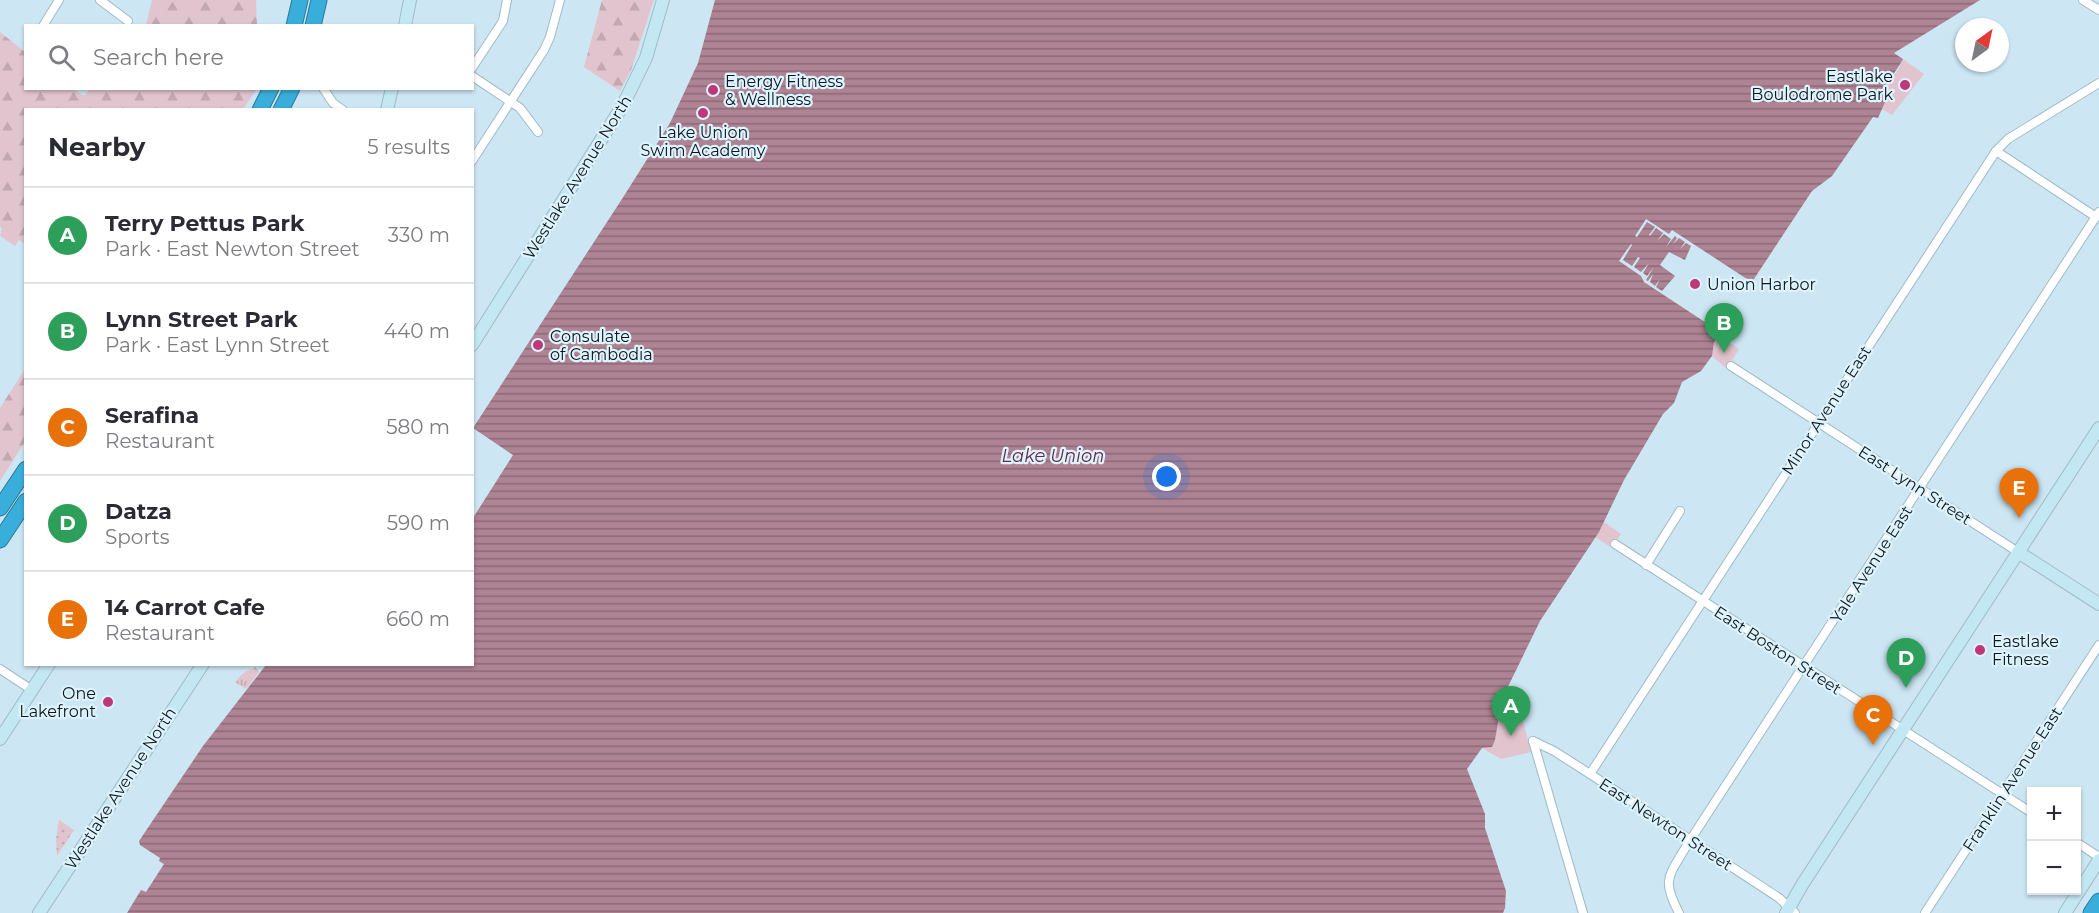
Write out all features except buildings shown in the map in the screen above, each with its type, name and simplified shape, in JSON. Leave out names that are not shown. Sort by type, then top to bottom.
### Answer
[{"type":"highway","points":[[294,24],[300,0]]},
{"type":"highway","points":[[313,24],[319,0]]},
{"type":"highway","points":[[261,108],[270,90]]},
{"type":"highway","points":[[282,108],[291,90]]},
{"type":"highway","points":[[0,508],[24,472]]},
{"type":"highway","points":[[0,540],[24,504]]},
{"type":"highway","points":[[2091,913],[2099,901]]},
{"type":"main road","points":[[405,24],[410,0]]},
{"type":"main road","name":"Westlake Avenue North","points":[[474,342],[623,105],[646,58],[663,0]]},
{"type":"main road","points":[[387,108],[392,90]]},
{"type":"main road","points":[[1790,911],[1902,730],[2099,428]]},
{"type":"main road","name":"East Lynn Street","points":[[2018,552],[2099,604]]},
{"type":"main road","points":[[0,739],[48,666]]},
{"type":"main road","name":"Westlake Avenue North","points":[[39,913],[202,666]]},
{"type":"main road","points":[[2065,913],[2099,858]]},
{"type":"street","points":[[44,24],[59,0]]},
{"type":"street","points":[[100,0],[128,21]]},
{"type":"street","points":[[474,65],[503,21],[507,0]]},
{"type":"street","points":[[474,158],[544,50],[550,38],[560,0]]},
{"type":"street","points":[[2083,0],[2099,10]]},
{"type":"street","points":[[474,77],[520,108],[538,132]]},
{"type":"street","name":"Minor Avenue East","points":[[1590,774],[1996,151],[2008,139],[2099,83]]},
{"type":"street","points":[[324,90],[333,103],[340,108]]},
{"type":"street","points":[[1996,151],[2098,214]]},
{"type":"street","name":"Yale Avenue East","points":[[1679,913],[1667,886],[1668,878],[2098,214]]},
{"type":"street","name":"East Lynn Street","points":[[1731,366],[2018,552]]},
{"type":"street","points":[[1646,564],[1680,511]]},
{"type":"street","name":"East Boston Street","points":[[1615,544],[2027,810]]},
{"type":"street","name":"Franklin Avenue East","points":[[1925,913],[2099,645]]},
{"type":"street","points":[[0,669],[32,690]]},
{"type":"street","name":"East Newton Street","points":[[1583,913],[1533,741],[1554,751],[1779,898],[1790,911]]},
{"type":"street","points":[[2081,845],[2099,858]]},
{"type":"green space","points":[[152,0],[256,0],[257,24],[146,24]]},
{"type":"green space","points":[[602,0],[654,0],[631,70],[620,91],[584,67]]},
{"type":"green space","points":[[0,32],[24,51],[24,90],[75,90],[84,96],[89,90],[256,90],[244,108],[24,108],[24,243],[0,227]]},
{"type":"green space","points":[[1903,59],[1924,74],[1892,115],[1882,109],[1886,100],[1883,90]]},
{"type":"green space","points":[[2,228],[19,239],[15,246],[0,236]]},
{"type":"green space","points":[[1719,336],[1739,349],[1727,369],[1712,356],[1714,342]]},
{"type":"green space","points":[[24,371],[24,444],[0,481],[0,408]]},
{"type":"green space","points":[[1604,522],[1621,534],[1612,548],[1595,537]]},
{"type":"green space","points":[[255,667],[259,672],[246,689],[235,682],[242,674]]},
{"type":"green space","points":[[1498,720],[1508,725],[1523,721],[1531,752],[1501,759],[1482,748],[1492,746]]},
{"type":"green space","points":[[59,820],[74,830],[57,856],[56,840]]},
{"type":"water","name":"Lake Union","points":[[715,0],[1980,0],[1894,53],[1903,59],[1883,90],[1886,100],[1878,118],[1873,117],[1832,176],[1812,191],[1721,329],[1714,342],[1712,356],[1701,371],[1682,382],[1674,403],[1663,414],[1624,480],[1599,532],[1540,621],[1502,699],[1492,747],[1482,748],[1467,769],[1485,814],[1485,828],[1506,891],[1503,913],[127,913],[141,890],[146,892],[164,864],[159,861],[160,858],[140,845],[139,841],[203,746],[265,666],[474,666],[474,516],[513,455],[474,426],[670,123],[698,63]]},
{"type":"pier","points":[[1646,219],[1669,234],[1672,230],[1753,283],[1720,332],[1644,282],[1641,276],[1619,261],[1631,244],[1623,260],[1632,266],[1638,257],[1640,258],[1634,267],[1641,272],[1649,263],[1643,273],[1647,276],[1654,267],[1646,280],[1648,281],[1653,274],[1650,282],[1655,286],[1660,279],[1656,287],[1662,291],[1675,276],[1660,265],[1669,252],[1685,260],[1691,246],[1686,243],[1680,249],[1685,242],[1679,238],[1673,244],[1677,238],[1675,236],[1666,247],[1671,239],[1664,234],[1657,241],[1663,233],[1656,228],[1650,236],[1655,227],[1647,222],[1637,237],[1635,236]]},
{"type":"place","name":"Eastlake Boulodrome Park","points":[[1905,85]]},
{"type":"place","name":"Energy Fitness & Wellness","points":[[713,90]]},
{"type":"place","name":"Lake Union Swim Academy","points":[[703,113]]},
{"type":"place","name":"Union Harbor","points":[[1695,284]]},
{"type":"place","name":"Consulate of Cambodia","points":[[538,345]]},
{"type":"place","name":"Lynn Street Park","points":[[1724,353]]},
{"type":"place","name":"14 Carrot Cafe","points":[[2019,518]]},
{"type":"place","name":"Eastlake Fitness","points":[[1980,650]]},
{"type":"place","name":"Datza","points":[[1906,688]]},
{"type":"place","name":"One Lakefront","points":[[108,702]]},
{"type":"place","name":"Terry Pettus Park","points":[[1511,736]]},
{"type":"place","name":"Serafina","points":[[1873,745]]}]
